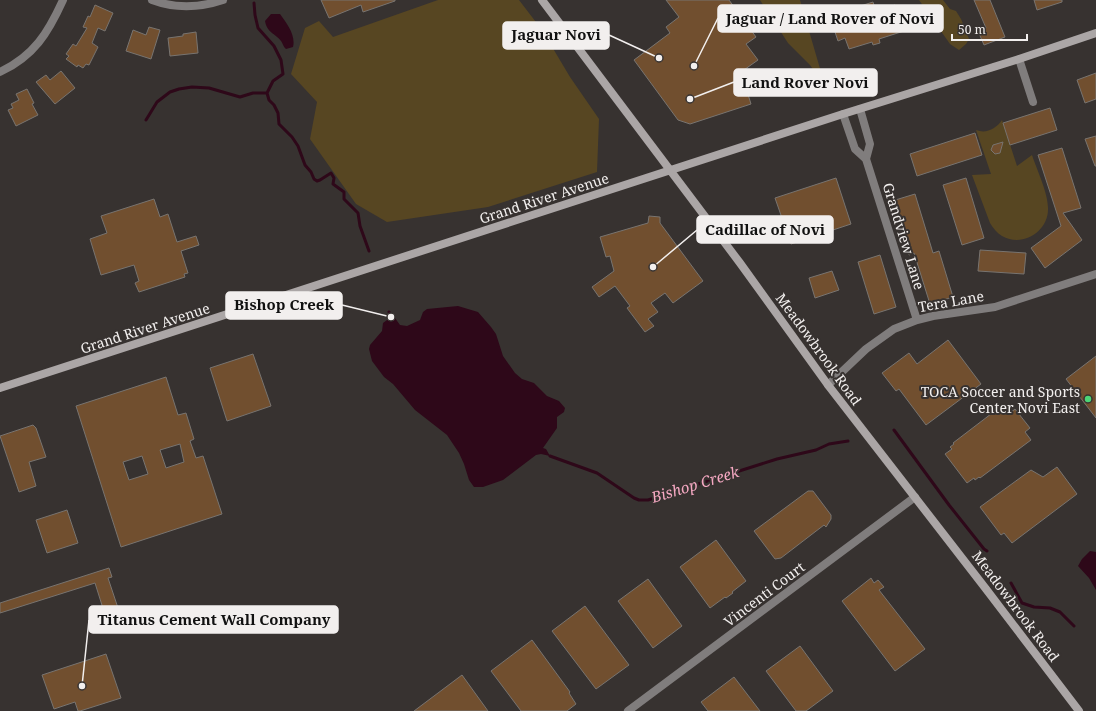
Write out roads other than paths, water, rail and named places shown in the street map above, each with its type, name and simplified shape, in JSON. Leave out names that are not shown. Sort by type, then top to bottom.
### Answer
[{"type":"main road","name":"Meadowbrook Road","points":[[542,0],[669,171],[740,263],[828,385],[986,588],[1079,711]]},
{"type":"main road","name":"Grand River Avenue","points":[[0,388],[1096,33]]},
{"type":"street","points":[[0,72],[21,60],[38,44],[52,24],[63,0]]},
{"type":"street","points":[[152,0],[167,5],[185,7],[200,6],[223,0]]},
{"type":"street","points":[[1019,59],[1033,102]]},
{"type":"street","name":"Grandview Lane","points":[[860,109],[870,144],[866,159]]},
{"type":"street","name":"Grandview Lane","points":[[843,114],[855,149],[866,159],[917,320]]},
{"type":"street","name":"Tera Lane","points":[[828,385],[866,349],[882,337],[917,320],[932,316],[995,307],[1096,274]]},
{"type":"street","name":"Vincenti Court","points":[[628,711],[915,497]]},
{"type":"waterway","name":"Bishop Creek","points":[[254,3],[258,28],[274,46],[281,60],[283,74],[273,81],[267,93],[269,100],[274,105],[278,113],[279,124],[292,137],[298,146],[305,165],[311,172],[314,179],[317,181],[320,180],[331,173],[334,178],[333,184],[344,192],[344,199],[358,213],[360,226],[369,251]]},
{"type":"waterway","points":[[146,120],[157,102],[170,92],[179,89],[192,87],[209,88],[240,97],[253,93],[267,93]]},
{"type":"waterway","name":"Bishop Creek","points":[[389,312],[391,317]]},
{"type":"waterway","name":"Bishop Creek","points":[[894,430],[949,505],[987,551]]},
{"type":"waterway","name":"Bishop Creek","points":[[550,456],[597,473],[634,498],[639,500],[648,500],[777,459],[816,450],[829,444],[848,441]]},
{"type":"waterway","name":"Bishop Creek","points":[[1011,583],[1022,603],[1034,607],[1050,608],[1060,612],[1074,626]]},
{"type":"place","name":"Jaguar Novi","points":[[659,58]]},
{"type":"place","name":"Jaguar / Land Rover of Novi","points":[[694,66]]},
{"type":"place","name":"Land Rover Novi","points":[[690,99]]},
{"type":"place","name":"Cadillac of Novi","points":[[653,267]]},
{"type":"place","name":"Bishop Creek","points":[[391,317]]},
{"type":"place","name":"TOCA Soccer and Sports Center Novi East","points":[[1088,399]]},
{"type":"place","name":"Titanus Cement Wall Company","points":[[82,686]]}]
